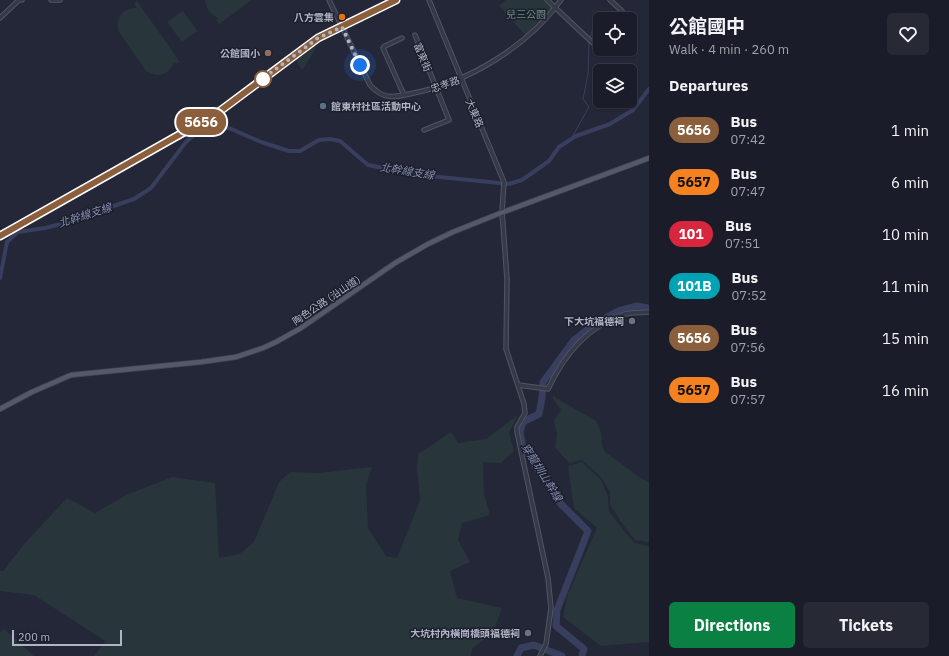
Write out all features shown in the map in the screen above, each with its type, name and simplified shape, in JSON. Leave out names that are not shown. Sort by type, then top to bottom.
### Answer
[{"type":"main road","points":[[0,236],[216,114],[318,38],[396,0]]},
{"type":"main road","name":"陶色公路 (沿山道)","points":[[0,409],[32,392],[71,375],[214,361],[236,357],[263,348],[301,328],[395,263],[428,244],[502,212],[649,158]]},
{"type":"street","points":[[0,18],[19,0],[22,0]]},
{"type":"street","points":[[51,0],[60,0]]},
{"type":"street","name":"忠孝路","points":[[329,0],[370,85],[380,94],[393,98],[436,88],[461,79],[486,66],[521,41],[555,8],[561,0]]},
{"type":"street","name":"大東路","points":[[429,0],[504,182],[502,212]]},
{"type":"street","points":[[547,0],[593,43]]},
{"type":"street","points":[[610,0],[622,12]]},
{"type":"street","name":"富東街","points":[[415,35],[449,120],[424,130]]},
{"type":"street","name":"富東街","points":[[402,38],[383,48],[404,95]]},
{"type":"street","points":[[502,212],[506,279],[506,349],[524,404],[525,413],[517,427],[517,432],[548,578],[551,608],[546,644],[540,655]]},
{"type":"street","points":[[518,385],[548,389],[554,376],[585,336],[606,322],[623,315],[649,312]]},
{"type":"green space","points":[[205,0],[252,0],[219,24],[216,20],[219,18],[209,11]]},
{"type":"green space","name":"兒三公園","points":[[506,0],[543,0],[552,8],[525,35],[499,6]]},
{"type":"green space","points":[[137,1],[180,62],[176,64],[174,62],[169,70],[163,74],[159,75],[146,71],[119,32],[119,18],[127,10],[137,8],[134,3]]},
{"type":"green space","points":[[183,11],[198,31],[182,42],[167,22]]},
{"type":"green space","points":[[316,44],[315,50],[302,70],[295,58]]},
{"type":"green space","points":[[553,396],[596,421],[601,432],[604,451],[639,477],[649,482],[649,542],[635,540],[626,529],[610,505],[610,492],[601,477],[582,460],[571,463],[568,462],[555,447],[557,434],[554,420],[561,410],[553,399]]},
{"type":"green space","points":[[519,414],[509,432],[514,451],[501,463],[483,462],[484,494],[490,515],[462,523],[458,540],[470,562],[450,571],[457,598],[502,608],[493,632],[472,649],[471,656],[94,656],[105,641],[34,595],[0,591],[0,571],[3,571],[24,544],[67,498],[95,513],[126,495],[172,477],[215,483],[219,558],[239,554],[254,542],[279,482],[290,472],[318,473],[372,467],[366,485],[368,528],[386,556],[397,558],[420,500],[417,469],[418,454],[451,432],[458,443],[486,439]]},
{"type":"green space","points":[[582,462],[601,480],[608,496],[609,512],[634,543],[649,546],[649,642],[601,646],[563,617],[567,596],[597,528],[574,508],[568,466]]},
{"type":"green space","points":[[4,629],[34,656],[0,656],[0,632]]},
{"type":"waterway","points":[[590,39],[593,27]]},
{"type":"waterway","points":[[571,139],[589,107],[583,99],[588,74],[589,42]]},
{"type":"waterway","name":"北幹線支線","points":[[0,278],[7,242],[18,232],[61,224],[134,199],[151,188],[186,142],[201,129],[229,128],[261,142],[289,151],[300,151],[319,140],[330,139],[340,141],[368,165],[420,175],[509,184],[522,180],[549,161],[559,147],[576,136],[610,124],[633,110],[649,89]]},
{"type":"waterway","name":"穿龍圳山幹線","points":[[582,656],[584,649],[556,626],[557,610],[588,531],[560,503],[523,447],[520,432],[523,422],[539,414],[543,382],[574,340],[595,324],[618,311],[637,306],[649,308]]},
{"type":"waterway","name":"穿龍圳山幹線","points":[[517,656],[521,648],[534,645],[562,656]]},
{"type":"bus line","name":"5656","points":[[0,236],[216,114],[318,38],[396,0]]},
{"type":"place","name":"八方雲集","points":[[342,17]]},
{"type":"place","name":"公館國小","points":[[268,53]]},
{"type":"place","name":"館東村社區活動中心","points":[[323,106]]},
{"type":"place","name":"下大坑福德祠","points":[[632,321]]},
{"type":"place","name":"大坑村內橫崗橋頭福德祠","points":[[528,633]]},
{"type":"route","points":[[263,79],[261,80],[318,38],[342,27],[360,65]]}]
